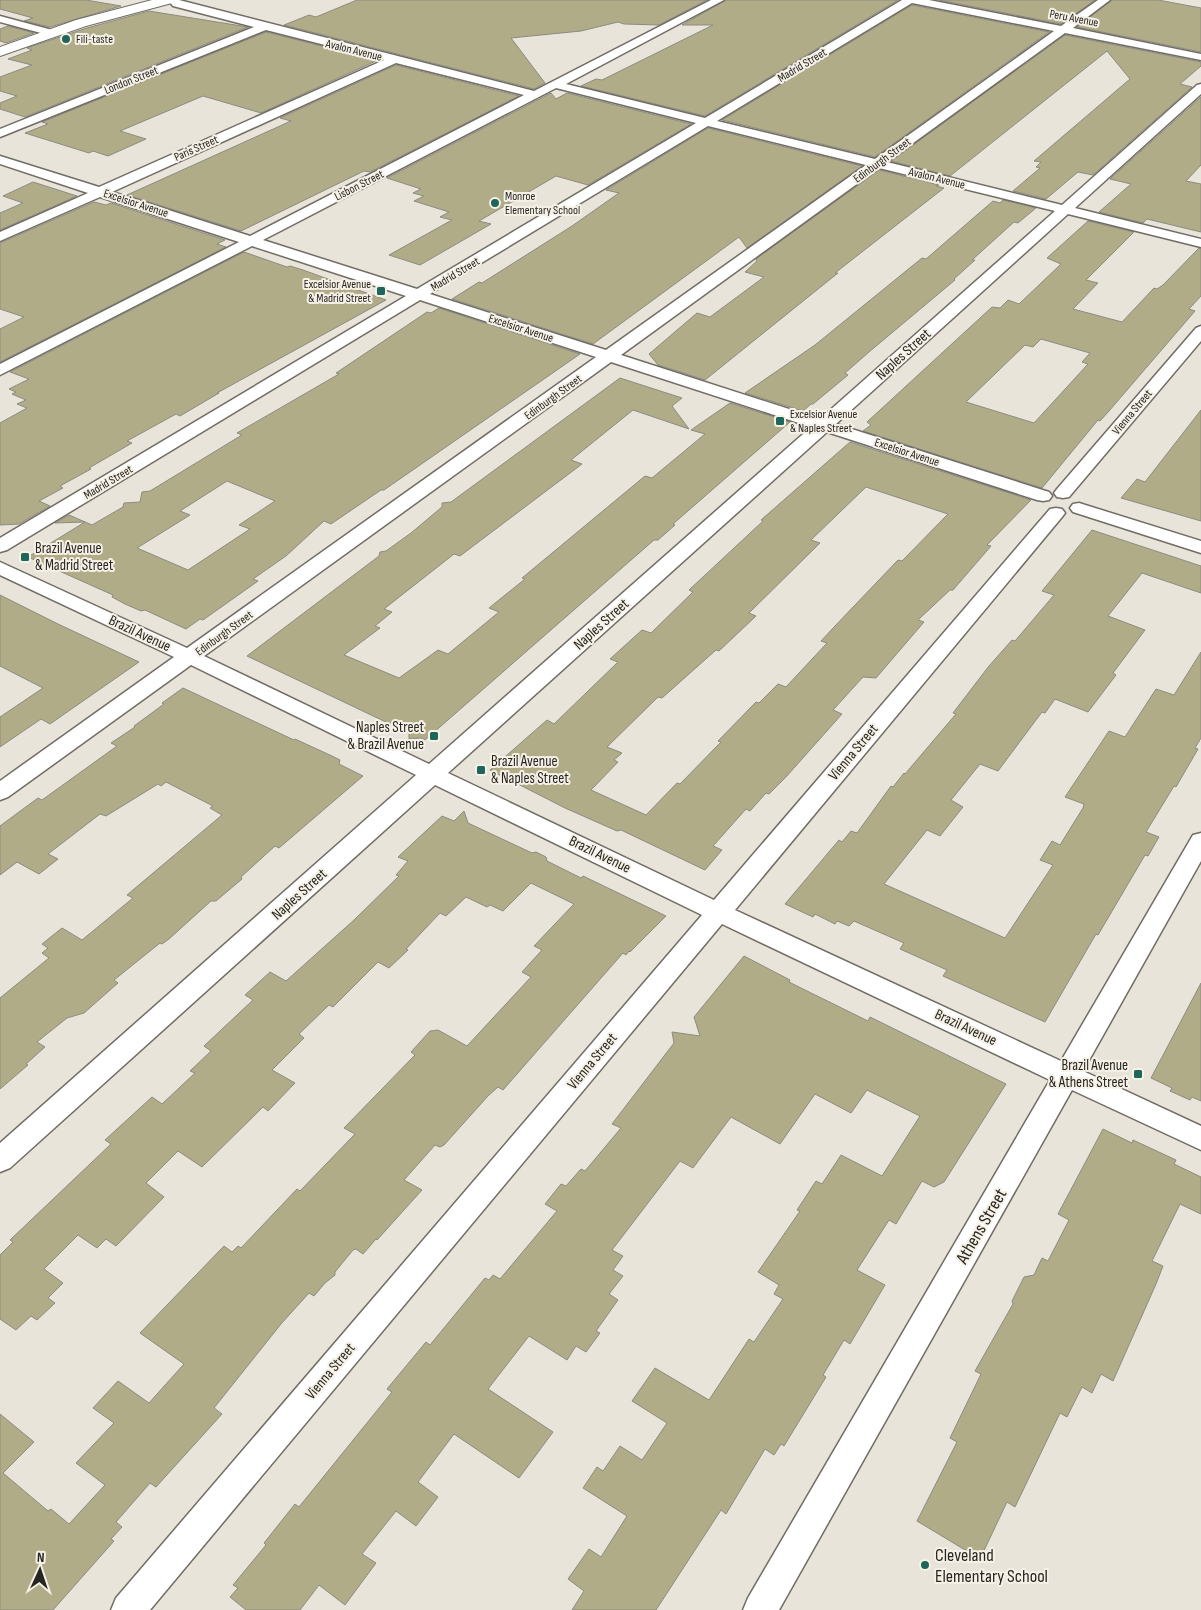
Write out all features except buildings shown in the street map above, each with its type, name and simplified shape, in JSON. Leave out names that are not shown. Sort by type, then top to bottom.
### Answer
[{"type":"main road","points":[[0,52],[52,33],[167,0]]},
{"type":"street","name":"Avalon Avenue","points":[[173,0],[177,4],[263,27],[537,95]]},
{"type":"street","name":"Lisbon Street","points":[[0,370],[719,0]]},
{"type":"street","name":"Peru Avenue","points":[[911,0],[1201,57]]},
{"type":"street","name":"Madrid Street","points":[[0,546],[911,0]]},
{"type":"street","name":"Edinburgh Street","points":[[0,792],[1105,0]]},
{"type":"street","points":[[0,19],[52,33]]},
{"type":"street","name":"London Street","points":[[0,133],[263,27]]},
{"type":"street","name":"Paris Street","points":[[0,237],[392,60]]},
{"type":"street","name":"Avalon Avenue","points":[[556,85],[1201,243]]},
{"type":"street","name":"Naples Street","points":[[0,1160],[1201,88]]},
{"type":"street","name":"Excelsior Avenue","points":[[0,160],[1201,547]]},
{"type":"street","name":"Vienna Street","points":[[128,1610],[718,912],[1201,331]]},
{"type":"street","name":"Brazil Avenue","points":[[0,568],[190,657],[718,912],[1201,1139]]},
{"type":"street","name":"Athens Street","points":[[760,1610],[1201,841]]},
{"type":"place","name":"Fili-taste","points":[[66,39]]},
{"type":"place","name":"Monroe Elementary School","points":[[495,203]]},
{"type":"place","name":"Excelsior Avenue & Madrid Street","points":[[381,291]]},
{"type":"place","name":"Excelsior Avenue & Naples Street","points":[[780,421]]},
{"type":"place","name":"Brazil Avenue & Madrid Street","points":[[25,557]]},
{"type":"place","name":"Naples Street & Brazil Avenue","points":[[434,736]]},
{"type":"place","name":"Brazil Avenue & Naples Street","points":[[481,770]]},
{"type":"place","name":"Brazil Avenue & Athens Street","points":[[1138,1074]]},
{"type":"place","name":"Cleveland Elementary School","points":[[925,1565]]}]
